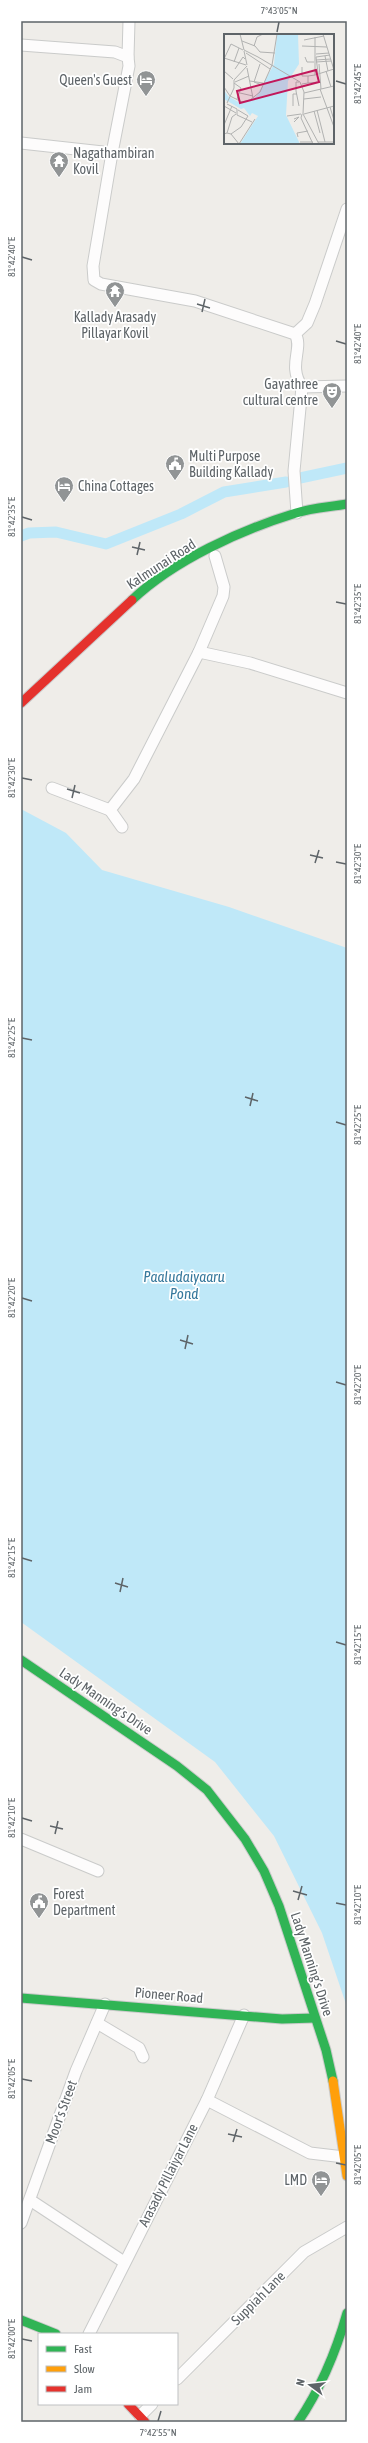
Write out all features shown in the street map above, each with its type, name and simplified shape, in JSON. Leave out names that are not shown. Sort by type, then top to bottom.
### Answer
[{"type":"main road","name":"Kalmunai Road","points":[[21,703],[140,592],[179,566],[234,536],[296,520],[347,504]]},
{"type":"main road","name":"Kalmunai Road","points":[[296,520],[347,513]]},
{"type":"main road","name":"Kalmunai Road","points":[[21,713],[119,620],[146,598],[165,586]]},
{"type":"main road","name":"Lady Manning’s Drive","points":[[21,1660],[177,1766],[207,1790],[226,1812],[264,1871],[279,1906],[315,2018],[334,2086],[347,2176]]},
{"type":"main road","name":"Pioneer Road","points":[[21,1998],[282,2019],[315,2018]]},
{"type":"main road","points":[[298,2422],[309,2407],[334,2357],[347,2313]]},
{"type":"main road","points":[[21,2320],[54,2333]]},
{"type":"main road","points":[[129,2405],[142,2419]]},
{"type":"street","points":[[129,21],[129,66],[112,153],[93,266],[94,280],[101,284],[195,301],[295,334],[298,338],[294,368],[297,380],[302,387],[294,471],[296,520]]},
{"type":"street","points":[[21,45],[115,52],[128,57]]},
{"type":"street","points":[[21,143],[112,153]]},
{"type":"street","points":[[295,334],[307,323],[316,304],[347,208]]},
{"type":"street","points":[[302,387],[347,386]]},
{"type":"street","points":[[110,810],[134,779],[199,652],[223,596],[224,587],[215,556]]},
{"type":"street","points":[[199,652],[250,663],[347,693]]},
{"type":"street","points":[[52,788],[110,810],[122,827]]},
{"type":"street","points":[[21,1839],[98,1871]]},
{"type":"street","name":"Moor's Street","points":[[21,2223],[76,2071],[105,2004]]},
{"type":"street","name":"Arasady Pillaiyar Lane","points":[[89,2333],[207,2100],[244,2015]]},
{"type":"street","points":[[97,2023],[139,2048],[143,2057]]},
{"type":"street","points":[[207,2100],[310,2153],[344,2157]]},
{"type":"street","points":[[30,2200],[124,2262]]},
{"type":"street","name":"Suppiah Lane","points":[[178,2378],[304,2252],[347,2227]]},
{"type":"street","points":[[142,2419],[151,2405]]},
{"type":"water","name":"Paaludaiyaaru Pond","points":[[21,809],[66,833],[102,870],[229,907],[347,948],[347,2007],[322,1933],[274,1836],[215,1762],[21,1622]]},
{"type":"waterway","points":[[300,478],[347,468]]},
{"type":"waterway","points":[[21,536],[29,533],[56,532],[106,544],[181,514],[224,492],[286,482]]},
{"type":"traffic: fast","points":[[132,600],[149,585],[188,559],[231,537],[302,511],[347,504]]},
{"type":"traffic: fast","points":[[21,1660],[177,1766],[207,1790],[245,1839],[264,1871],[279,1906],[326,2050],[333,2081]]},
{"type":"traffic: fast","points":[[21,1998],[282,2019],[315,2018]]},
{"type":"traffic: fast","points":[[298,2422],[321,2383],[338,2342],[347,2313]]},
{"type":"traffic: fast","points":[[21,2320],[54,2333]]},
{"type":"traffic: slow","points":[[333,2081],[347,2176]]},
{"type":"traffic: jam","points":[[21,703],[132,600]]},
{"type":"traffic: jam","points":[[129,2405],[145,2422]]},
{"type":"place","name":"Queen's Guest","points":[[146,97]]},
{"type":"place","name":"Nagathambiran Kovil","points":[[59,178]]},
{"type":"place","name":"Kallady Arasady Pillayar Kovil","points":[[115,308]]},
{"type":"place","name":"Gayathree cultural centre","points":[[332,409]]},
{"type":"place","name":"Multi Purpose Building Kallady","points":[[175,481]]},
{"type":"place","name":"China Cottages","points":[[64,503]]},
{"type":"place","name":"Forest Department","points":[[39,1919]]},
{"type":"place","name":"LMD","points":[[321,2197]]}]
